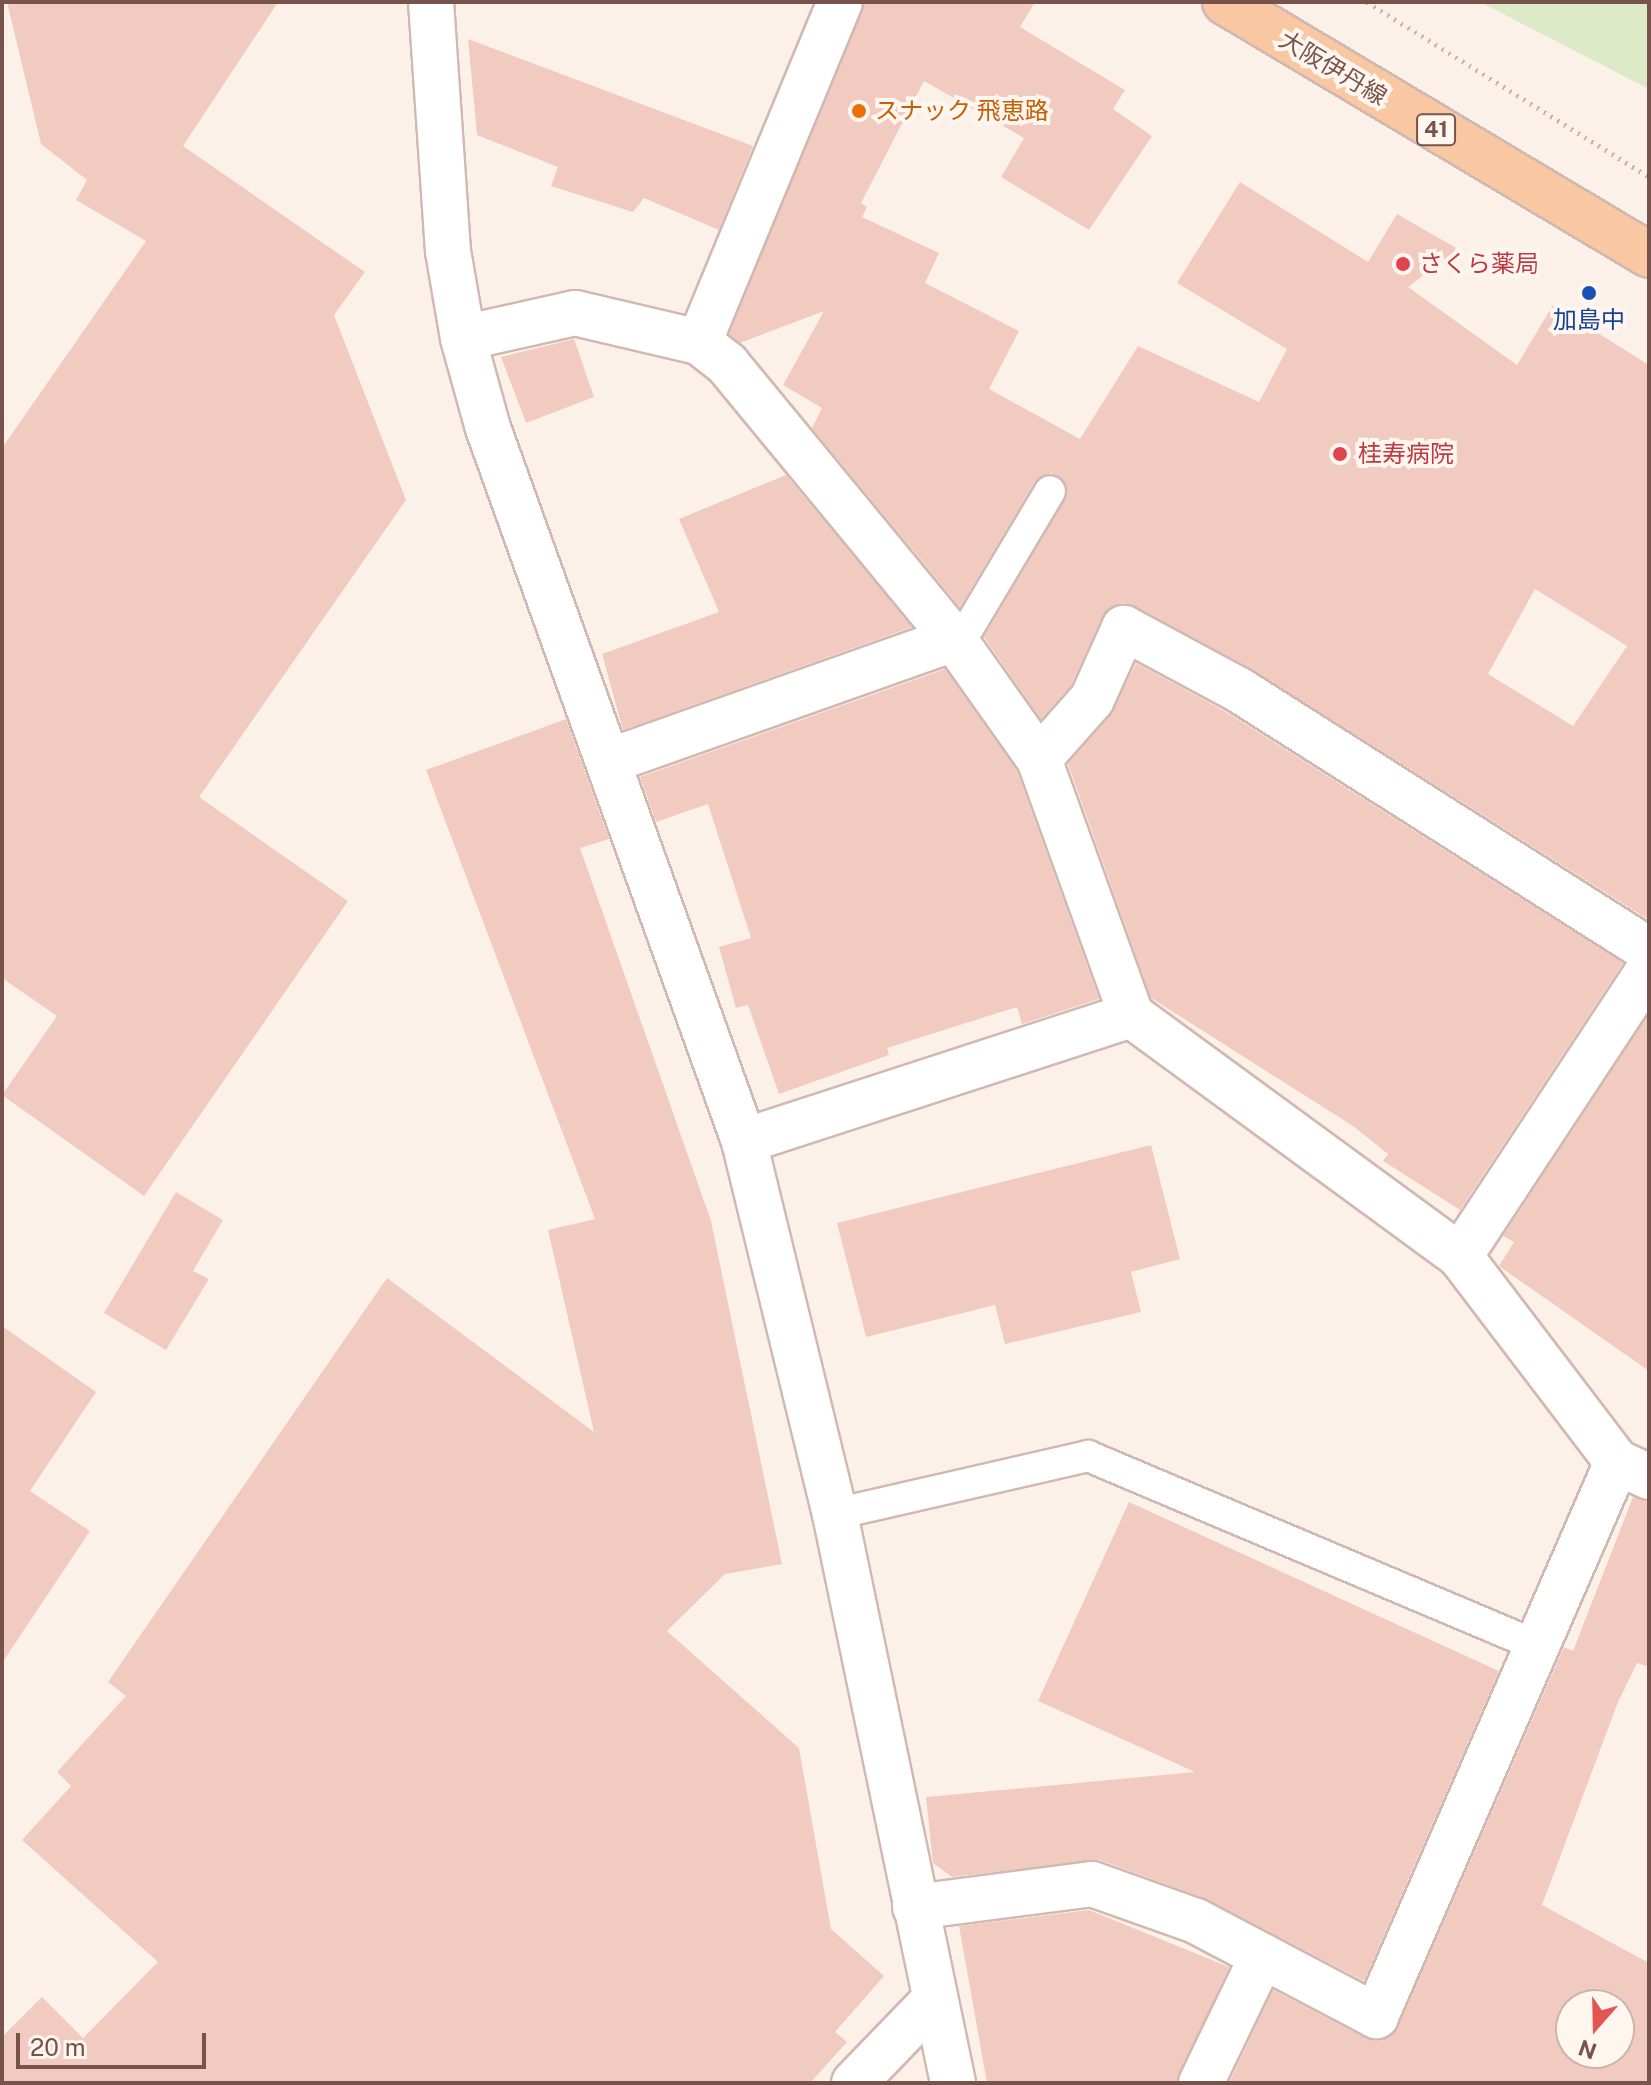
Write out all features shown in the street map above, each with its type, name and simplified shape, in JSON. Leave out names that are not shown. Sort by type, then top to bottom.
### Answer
[{"type":"main road","name":"大阪伊丹線","points":[[1225,2],[1649,255]]},
{"type":"street","points":[[431,2],[448,251],[463,338],[488,428],[612,760],[744,1141],[835,1514],[953,2083]]},
{"type":"street","points":[[699,342],[840,2]]},
{"type":"street","points":[[463,338],[575,313],[699,342],[727,364],[954,639],[1039,759],[1131,1015],[1460,1256],[1633,1470],[1534,1644],[1376,2016],[1196,1921],[1092,1884],[915,1907]]},
{"type":"street","points":[[1039,759],[1092,699],[1124,628],[1239,690],[1649,950]]},
{"type":"street","points":[[612,760],[954,639]]},
{"type":"street","points":[[1460,1256],[1649,969]]},
{"type":"street","points":[[744,1141],[1131,1015]]},
{"type":"street","points":[[1201,2083],[1262,1956]]},
{"type":"street","points":[[854,2083],[935,1999]]},
{"type":"lane","points":[[954,639],[969,627],[1050,491]]},
{"type":"lane","points":[[835,1514],[1088,1456],[1534,1644]]},
{"type":"path","points":[[1367,2],[1649,177]]},
{"type":"green space","points":[[1480,2],[1649,2],[1649,89]]},
{"type":"building","points":[[7,2],[278,2],[183,146],[365,272],[334,315],[406,500],[199,797],[348,901],[144,1196],[2,1095],[57,1016],[2,978],[2,448],[146,241],[76,200],[87,180],[41,144]]},
{"type":"building","points":[[864,2],[1035,2],[1020,27],[1125,90],[1113,109],[1152,136],[1089,230],[1001,177],[1024,138],[924,81],[861,203],[867,207],[862,217],[939,253],[925,283],[1019,331],[989,389],[1080,439],[1138,346],[1259,402],[1287,349],[1177,283],[1240,182],[1368,262],[1397,214],[1458,249],[1408,287],[1517,365],[1553,305],[1649,365],[1649,920],[1252,669],[1135,606],[1122,603],[1102,617],[1071,685],[1041,719],[984,637],[1065,500],[1065,482],[1051,473],[1035,481],[960,607],[812,428],[822,408],[783,385],[824,311],[740,343],[729,334]],"holes":[[[1535,589],[1627,646],[1573,726],[1488,674]]]},
{"type":"building","points":[[468,39],[753,146],[719,230],[644,198],[633,212],[551,186],[558,167],[477,135]]},
{"type":"building","points":[[574,339],[594,397],[526,423],[501,357]]},
{"type":"building","points":[[786,475],[912,627],[623,730],[602,654],[719,612],[679,519]]},
{"type":"building","points":[[1136,663],[1226,712],[1623,963],[1460,1210],[1383,1161],[1388,1154],[1353,1126],[1151,998],[1068,764],[1111,715]]},
{"type":"building","points":[[945,669],[1017,771],[1099,999],[1022,1024],[1017,1007],[887,1048],[889,1055],[779,1094],[748,1005],[736,1008],[719,947],[751,938],[708,804],[656,822],[640,777]]},
{"type":"building","points":[[566,719],[609,839],[580,848],[711,1221],[782,1564],[725,1574],[667,1631],[799,1748],[831,1929],[884,1976],[835,2032],[847,2042],[810,2083],[2,2083],[2,2037],[42,1997],[83,2038],[158,1962],[22,1840],[71,1786],[57,1772],[126,1696],[108,1682],[387,1278],[594,1432],[548,1230],[595,1219],[426,770]]},
{"type":"building","points":[[1649,1014],[1649,1371],[1499,1266],[1514,1242],[1503,1236]]},
{"type":"building","points":[[1151,1145],[1180,1259],[1131,1272],[1141,1312],[1005,1344],[995,1305],[866,1337],[837,1223]]},
{"type":"building","points":[[176,1192],[223,1220],[193,1271],[209,1279],[166,1350],[104,1313]]},
{"type":"building","points":[[2,1326],[96,1392],[30,1491],[90,1531],[2,1663]]},
{"type":"building","points":[[1633,1497],[1649,1502],[1649,1667],[1637,1663],[1618,1702],[1542,1905],[1649,1963],[1649,2083],[1229,2083],[1273,1990],[1365,2038],[1378,2041],[1398,2027],[1564,1647],[1573,1651]]},
{"type":"building","points":[[1129,1502],[1499,1671],[1364,1981],[1207,1899],[1100,1860],[952,1877],[933,1863],[926,1797],[1195,1772],[1038,1701]]},
{"type":"building","points":[[1089,1910],[1229,1967],[1176,2083],[987,2083],[959,1926]]},
{"type":"place","name":"スナック 飛恵路","points":[[859,111]]},
{"type":"place","name":"さくら薬局","points":[[1403,264]]},
{"type":"place","name":"加島中","points":[[1589,293]]},
{"type":"place","name":"桂寿病院","points":[[1340,454]]}]
